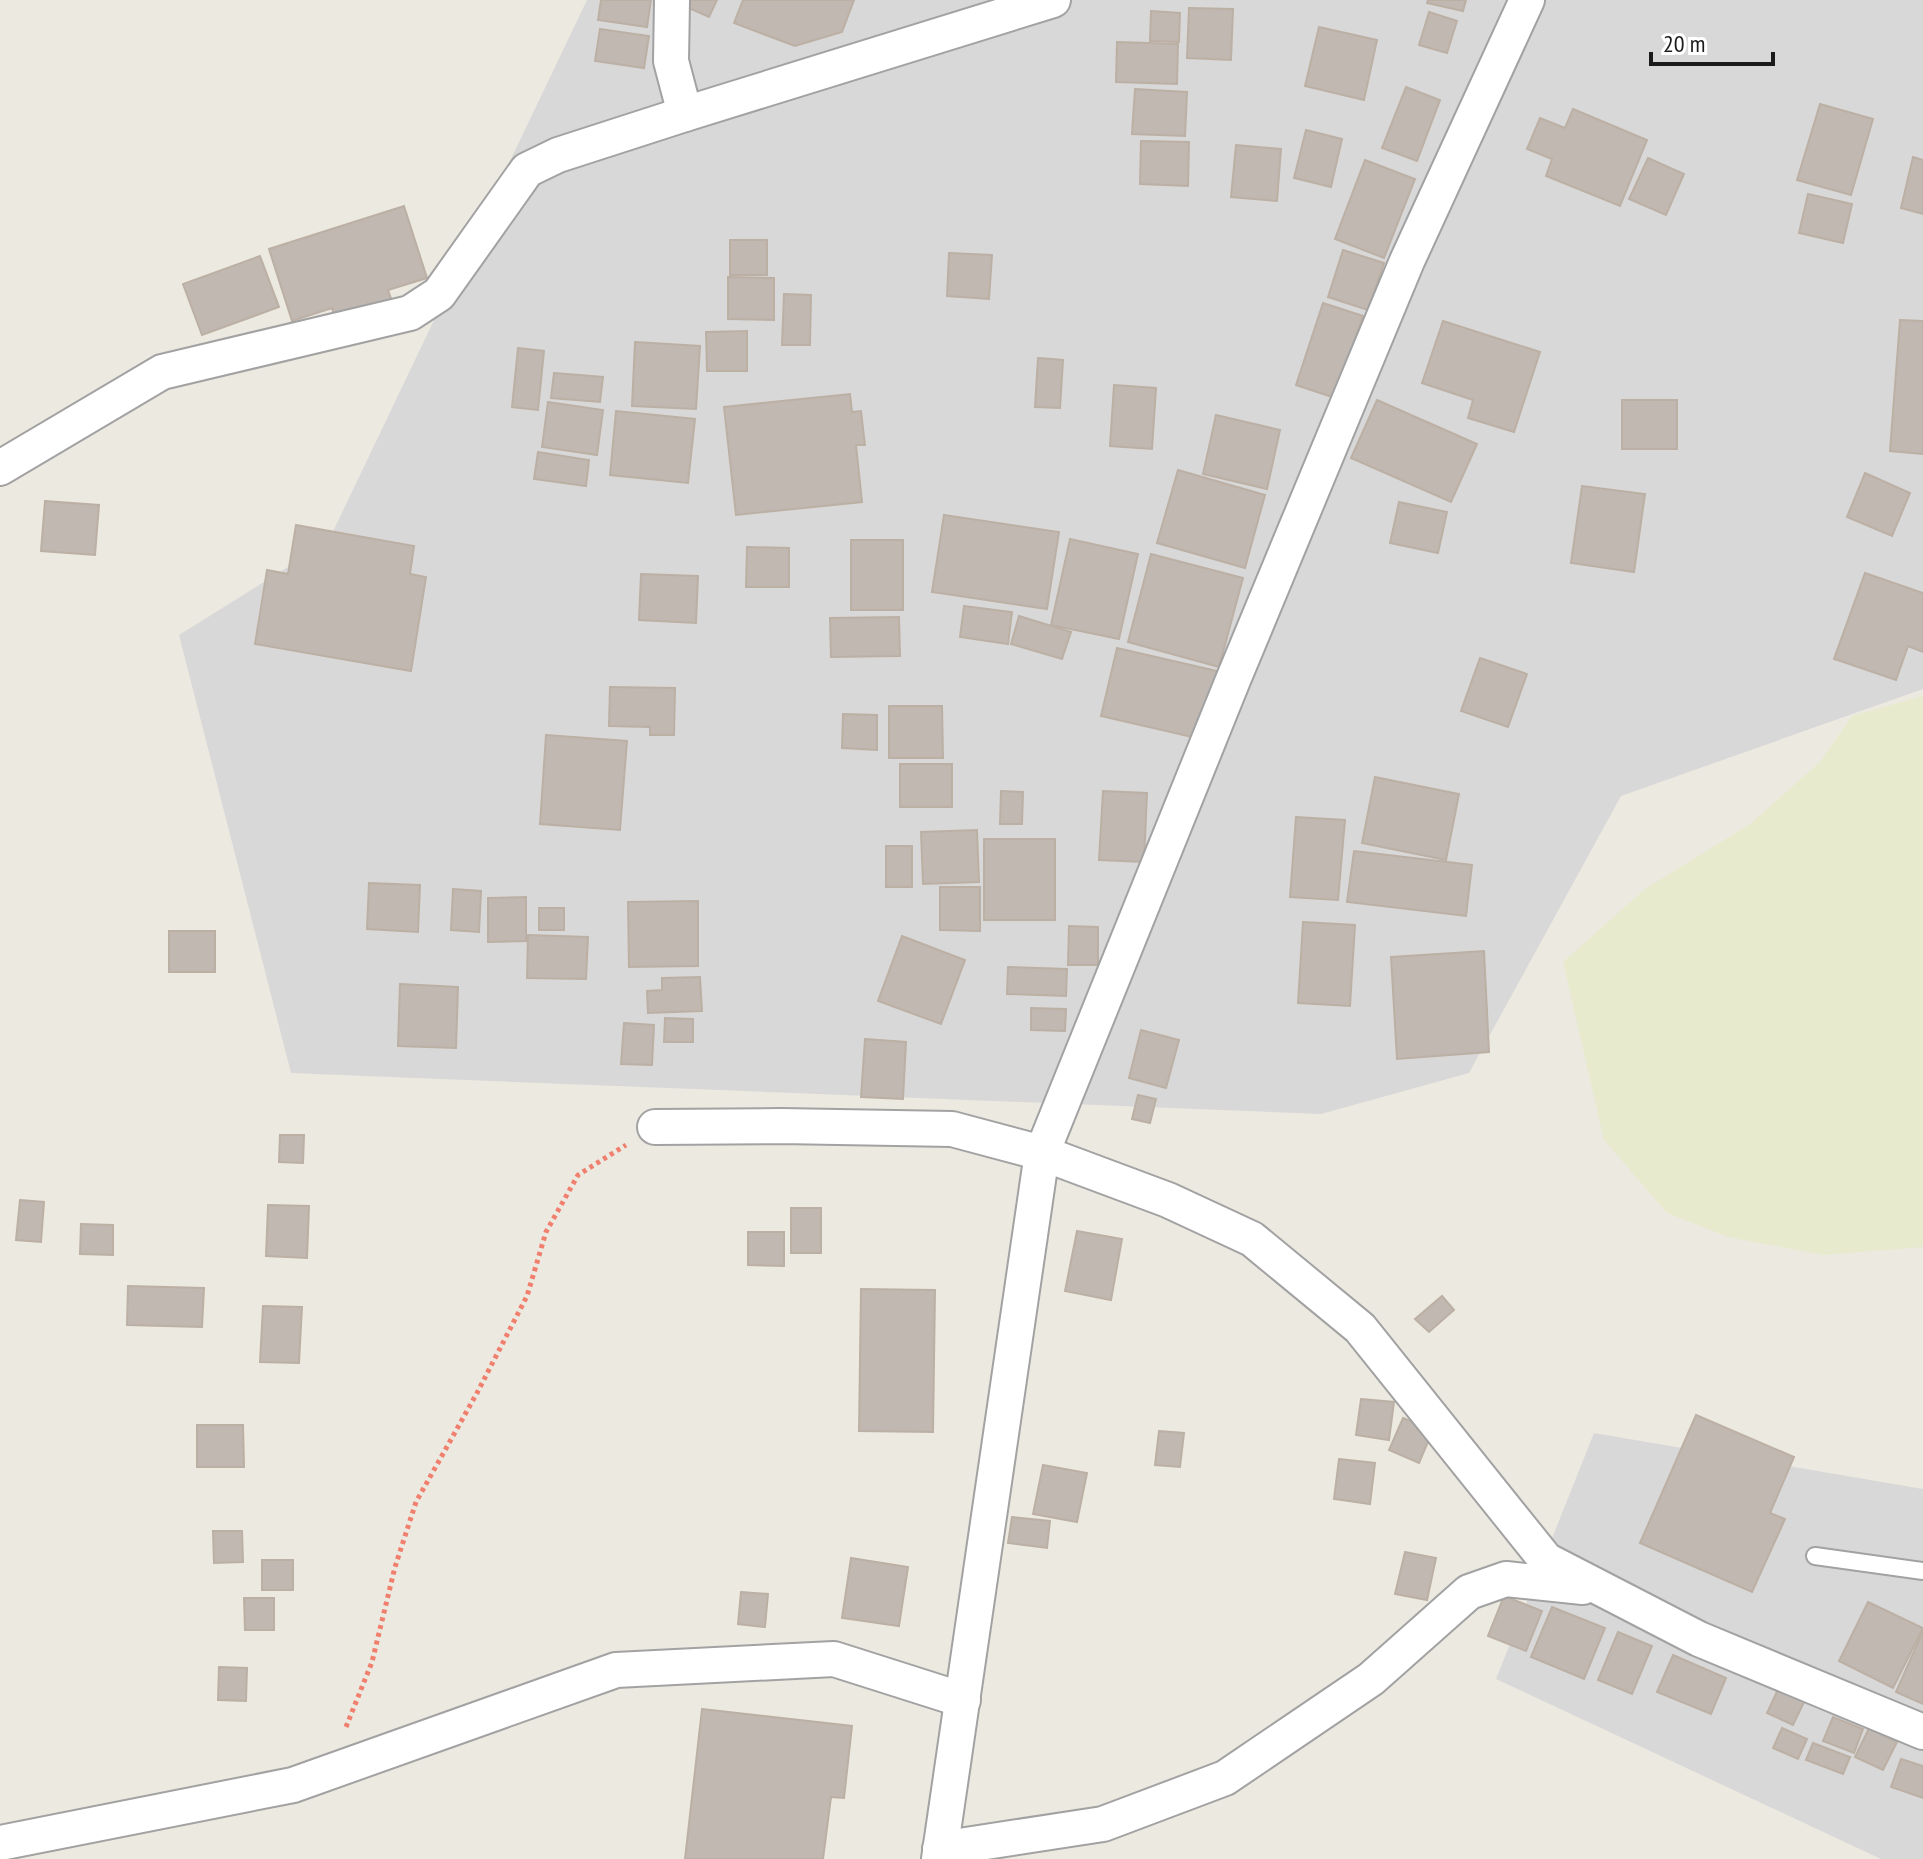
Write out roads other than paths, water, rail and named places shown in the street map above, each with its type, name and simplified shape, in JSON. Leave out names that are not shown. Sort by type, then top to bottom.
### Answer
[{"type":"street","points":[[672,0],[671,61],[685,114]]},
{"type":"street","points":[[0,468],[162,372],[410,313],[439,294],[527,170],[558,155],[1053,0]]},
{"type":"street","points":[[1527,0],[1395,289],[1042,1153],[939,1854],[1103,1824],[1225,1778],[1371,1679],[1469,1592],[1506,1579],[1602,1589]]},
{"type":"street","points":[[655,1127],[952,1129],[1042,1153],[1168,1200],[1252,1239],[1360,1328],[1546,1560],[1699,1639],[1923,1732]]},
{"type":"street","points":[[0,1843],[293,1785],[616,1670],[834,1659],[963,1700]]},
{"type":"lane","points":[[1815,1556],[1923,1571]]}]
